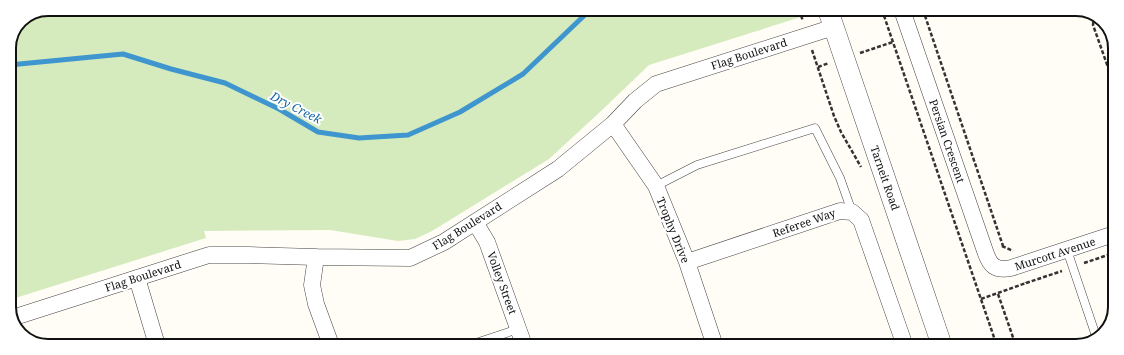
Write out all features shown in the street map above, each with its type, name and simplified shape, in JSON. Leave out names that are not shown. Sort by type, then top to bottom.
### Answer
[{"type":"street","name":"Persian Crescent","points":[[904,16],[987,258],[991,265],[996,268]]},
{"type":"street","name":"Flag Boulevard","points":[[18,316],[208,255],[249,254],[316,257],[410,258],[444,242],[558,169],[613,124],[634,101],[656,84],[807,35],[831,18]]},
{"type":"street","name":"Tarneit Road","points":[[831,18],[940,339]]},
{"type":"street","name":"Trophy Drive","points":[[613,124],[656,186],[687,262],[713,339]]},
{"type":"street","name":"Referee Way","points":[[687,262],[840,211],[852,212],[861,220],[902,339]]},
{"type":"street","name":"Volley Street","points":[[475,222],[487,242],[522,339]]},
{"type":"street","name":"Murcott Avenue","points":[[996,268],[1004,270],[1108,236]]},
{"type":"street","points":[[316,257],[312,285],[316,304],[329,339]]},
{"type":"street","points":[[137,278],[155,339]]},
{"type":"lane","points":[[656,186],[697,165],[815,128],[840,178],[852,212]]},
{"type":"lane","points":[[1067,250],[1095,332]]},
{"type":"lane","points":[[488,339],[518,329]]},
{"type":"path","points":[[801,16],[834,116],[862,171]]},
{"type":"path","points":[[884,16],[995,339]]},
{"type":"path","points":[[925,16],[1003,246]]},
{"type":"path","points":[[1093,21],[1093,25],[1108,67]]},
{"type":"path","points":[[998,294],[1014,339]]},
{"type":"green space","points":[[48,16],[804,16],[649,65],[549,159],[432,231],[415,239],[398,241],[330,230],[204,231],[206,238],[16,298],[16,48],[18,36],[25,25],[36,18]]},
{"type":"waterway","name":"Dry Creek","points":[[16,64],[123,54],[171,69],[225,83],[279,109],[318,132],[359,138],[408,135],[460,112],[523,74],[584,16]]}]
